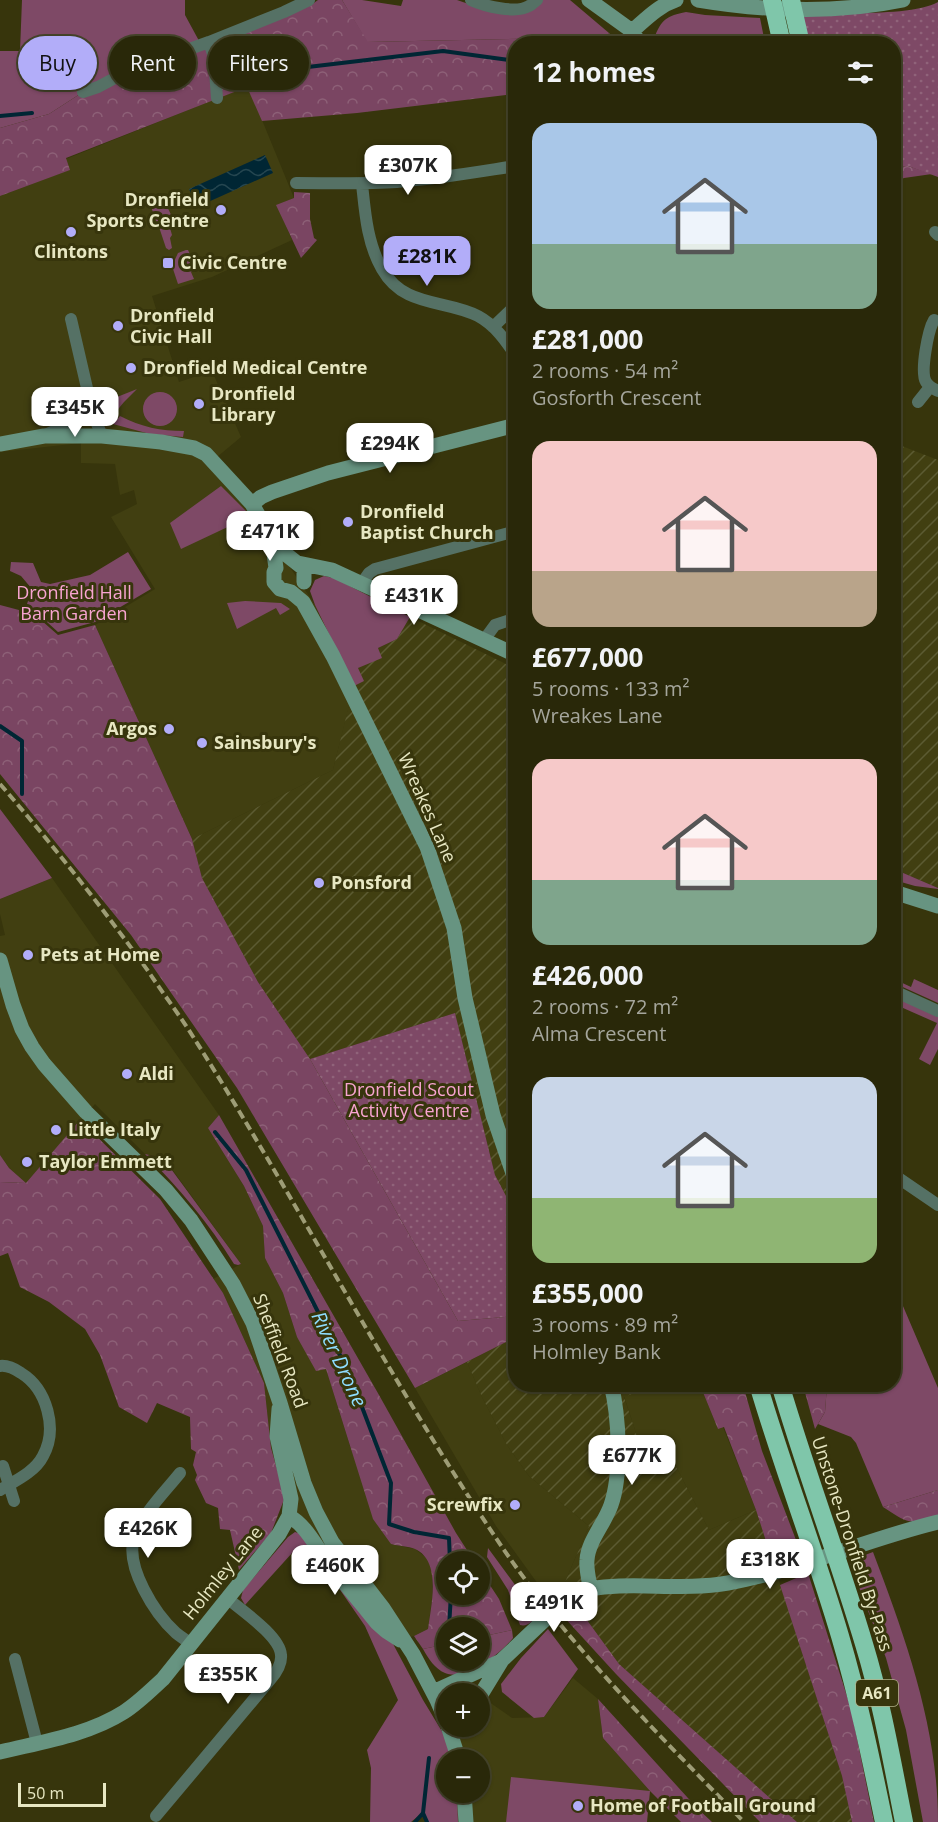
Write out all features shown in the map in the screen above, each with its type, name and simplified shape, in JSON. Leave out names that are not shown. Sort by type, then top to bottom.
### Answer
[{"type":"highway","points":[[772,0],[780,36]]},
{"type":"highway","points":[[791,0],[799,36]]},
{"type":"highway","name":"A61","points":[[760,1392],[840,1635],[863,1720],[884,1822]]},
{"type":"highway","name":"Unstone-Dronfield By-Pass","points":[[783,1392],[865,1645],[885,1722],[904,1822]]},
{"type":"main road","points":[[589,0],[634,36]]},
{"type":"main road","points":[[637,36],[655,11],[676,0]]},
{"type":"main road","points":[[698,0],[759,7],[823,8],[855,7],[903,0]]},
{"type":"main road","points":[[252,504],[272,492],[328,473],[508,427]]},
{"type":"main road","name":"Wreakes Lane","points":[[0,444],[44,436],[102,436],[194,448],[206,454],[252,504],[272,539],[304,571],[299,587],[303,603],[333,656],[427,847],[454,928],[465,998],[493,1115],[508,1159]]},
{"type":"main road","name":"Wreakes Lane","points":[[272,539],[276,568],[273,577],[277,585],[284,591],[299,587]]},
{"type":"main road","points":[[276,568],[284,561],[332,570],[508,651]]},
{"type":"main road","points":[[299,587],[319,567]]},
{"type":"main road","points":[[901,894],[938,906]]},
{"type":"main road","name":"Sheffield Road","points":[[0,960],[22,1029],[44,1064],[86,1113],[166,1190],[191,1220],[233,1284],[252,1323],[280,1403],[304,1483],[316,1512],[332,1542],[383,1608],[436,1695]]},
{"type":"main road","points":[[590,1588],[587,1560],[589,1550],[611,1504],[617,1477],[617,1430],[612,1392]]},
{"type":"main road","points":[[280,1403],[277,1436],[291,1499],[289,1516],[303,1527],[326,1560],[377,1623],[404,1642]]},
{"type":"main road","name":"Holmley Lane","points":[[0,1752],[85,1730],[123,1712],[144,1697],[163,1679],[279,1534],[289,1516]]},
{"type":"main road","points":[[487,1683],[502,1660],[574,1592],[614,1585],[692,1587],[727,1583],[767,1574],[902,1531],[938,1522]]},
{"type":"main road","points":[[434,1692],[502,1660]]},
{"type":"main road","points":[[465,1803],[466,1822]]},
{"type":"street","points":[[224,36],[309,0]]},
{"type":"street","points":[[471,0],[480,4],[509,9],[527,8],[537,0]]},
{"type":"street","points":[[83,92],[98,87],[128,71],[208,42]]},
{"type":"street","points":[[216,90],[217,98]]},
{"type":"street","points":[[296,183],[362,184],[444,177],[508,167]]},
{"type":"street","points":[[362,184],[366,220],[373,248],[382,270],[394,285],[408,295],[424,301],[463,310],[480,317],[493,327],[508,344]]},
{"type":"street","points":[[493,327],[508,313]]},
{"type":"street","points":[[71,319],[93,414],[102,436]]},
{"type":"street","points":[[918,402],[934,389],[924,378],[927,346],[934,320]]},
{"type":"street","points":[[44,436],[93,414]]},
{"type":"street","points":[[362,583],[375,569],[508,533]]},
{"type":"street","points":[[484,640],[495,625],[508,621]]},
{"type":"street","points":[[901,994],[938,1011]]},
{"type":"street","points":[[901,1180],[938,1205]]},
{"type":"street","points":[[0,1366],[15,1369],[36,1385],[42,1394],[49,1431],[48,1445],[42,1458],[33,1469],[4,1488]]},
{"type":"street","points":[[3,1466],[4,1488],[14,1501]]},
{"type":"street","points":[[180,1473],[141,1523],[133,1542],[132,1552],[137,1575],[152,1602],[172,1629],[191,1644]]},
{"type":"street","points":[[156,1816],[270,1680],[281,1662],[282,1654],[279,1645],[270,1634],[227,1598]]},
{"type":"street","points":[[15,1659],[37,1743]]},
{"type":"shaded area","points":[[238,90],[250,90],[294,198],[277,205],[292,240],[212,277],[152,296],[179,382],[212,371],[241,437],[217,457],[315,605],[354,686],[333,770],[192,839],[95,625],[155,589],[111,517],[137,504],[134,490],[120,495],[115,464],[81,463],[81,443],[0,452],[0,196],[69,170],[66,159]]},
{"type":"shaded area","points":[[901,446],[938,460],[938,888],[901,872]]},
{"type":"shaded area","points":[[410,617],[508,665],[508,1200],[495,1175],[455,1013],[310,1059],[258,982],[202,878],[192,839],[333,770],[358,668],[378,648],[397,639]]},
{"type":"shaded area","points":[[52,878],[219,1115],[208,1128],[244,1186],[263,1226],[265,1258],[283,1293],[297,1337],[326,1369],[350,1446],[391,1544],[415,1549],[428,1559],[432,1572],[432,1599],[428,1629],[414,1636],[392,1642],[285,1497],[271,1448],[264,1383],[223,1293],[213,1279],[241,1264],[164,1158],[145,1154],[95,1104],[26,1183],[9,1168],[0,1155],[0,936],[5,935],[0,914],[0,899]]},
{"type":"shaded area","points":[[508,1341],[508,1392],[637,1392],[624,1397],[643,1454],[672,1459],[709,1530],[756,1510],[842,1776],[852,1822],[797,1822],[619,1664],[576,1605],[562,1615],[551,1602],[559,1596],[589,1526],[529,1476],[507,1445],[467,1362]]},
{"type":"shaded area","points":[[467,1362],[507,1445],[529,1476],[589,1526],[559,1596],[551,1602],[496,1526],[415,1388]]},
{"type":"shaded area","points":[[635,1392],[703,1392],[718,1429],[723,1427],[756,1510],[709,1530],[672,1459],[643,1455],[624,1396]]},
{"type":"shaded area","points":[[573,1678],[598,1699],[603,1738],[650,1791],[647,1822],[458,1822],[457,1803],[490,1803],[490,1749],[453,1749],[455,1737],[490,1737],[490,1703],[512,1718],[544,1717]]},
{"type":"green space","points":[[22,0],[185,0],[185,15],[204,50],[196,53],[196,36],[109,36],[109,83],[97,87],[97,36],[21,36]]},
{"type":"green space","points":[[318,0],[342,0],[368,42],[508,39],[508,95],[357,113],[262,121],[248,90],[309,90],[309,36],[231,36],[311,5]]},
{"type":"green space","points":[[342,0],[362,0],[401,6],[403,0],[457,0],[486,10],[541,0],[570,0],[609,33],[607,36],[508,36],[508,39],[367,42]]},
{"type":"green space","points":[[938,2],[938,177],[908,166],[901,166],[901,36],[806,36],[802,13],[892,12],[926,7]]},
{"type":"green space","points":[[686,12],[760,18],[764,36],[655,36],[662,23],[674,15]]},
{"type":"green space","points":[[208,45],[208,90],[239,90],[66,158],[70,170],[0,196],[0,128],[49,114],[80,94],[97,90],[97,87],[109,83],[109,90],[196,90],[196,49]]},
{"type":"green space","points":[[0,51],[18,51],[18,90],[89,90],[49,114],[0,128]]},
{"type":"green space","points":[[901,166],[908,166],[932,174],[901,179]]},
{"type":"green space","points":[[294,192],[310,193],[310,219],[314,238],[317,240],[301,258],[276,205],[294,198]]},
{"type":"green space","points":[[162,196],[175,223],[172,225],[156,221],[149,201]]},
{"type":"green space","points":[[161,225],[170,228],[172,248],[169,250],[166,248],[159,227]]},
{"type":"green space","points":[[186,250],[197,269],[191,272],[194,279],[178,284],[172,266],[178,253]]},
{"type":"green space","points":[[137,389],[110,419],[102,414],[97,401],[107,401]]},
{"type":"green space","points":[[160,392],[172,397],[177,409],[172,421],[160,426],[148,421],[143,409],[148,397]]},
{"type":"green space","points":[[120,416],[151,428],[184,431],[183,437],[150,434],[113,424]]},
{"type":"green space","points":[[221,486],[251,516],[181,549],[170,523]]},
{"type":"green space","name":"Dronfield Hall Barn Garden","points":[[128,552],[151,589],[95,622],[58,632],[27,604],[32,589],[21,576],[10,571],[11,562],[33,563],[41,582],[50,584],[90,575]]},
{"type":"green space","points":[[324,576],[334,578],[410,617],[397,639],[378,648],[382,658],[358,668],[364,681],[354,686],[310,591],[315,580]]},
{"type":"green space","points":[[245,601],[281,603],[290,609],[280,615],[276,608],[237,629],[227,603]]},
{"type":"green space","points":[[0,605],[34,614],[58,635],[95,625],[192,839],[202,878],[258,982],[310,1059],[458,1321],[508,1317],[508,1341],[415,1388],[237,1088],[131,935],[0,774]]},
{"type":"green space","points":[[0,809],[52,878],[0,899]]},
{"type":"green space","points":[[901,872],[938,889],[901,882]]},
{"type":"green space","points":[[914,979],[938,990],[938,1003],[901,986],[901,982],[911,987]]},
{"type":"green space","points":[[901,999],[938,1017],[938,1049],[930,1065],[919,1059],[937,1023],[901,1007]]},
{"type":"green space","name":"Dronfield Scout Activity Centre","points":[[455,1013],[495,1175],[508,1200],[508,1317],[458,1321],[310,1059]]},
{"type":"green space","points":[[219,1115],[468,1551],[436,1551],[436,1605],[490,1605],[490,1585],[499,1599],[512,1630],[490,1635],[490,1617],[436,1617],[436,1646],[423,1649],[414,1636],[428,1629],[433,1585],[429,1563],[415,1549],[391,1544],[373,1519],[326,1369],[316,1371],[297,1337],[283,1293],[265,1258],[263,1226],[244,1186],[208,1128]]},
{"type":"green space","points":[[80,1120],[160,1199],[223,1293],[264,1383],[271,1448],[285,1497],[271,1533],[239,1570],[230,1530],[220,1529],[218,1508],[206,1503],[195,1480],[197,1475],[193,1465],[196,1452],[191,1449],[190,1417],[157,1403],[147,1423],[119,1407],[100,1355],[85,1329],[49,1302],[20,1287],[8,1253],[0,1256],[0,1182],[26,1183]]},
{"type":"green space","points":[[145,1154],[163,1158],[241,1264],[234,1264],[193,1206]]},
{"type":"green space","points":[[0,1155],[9,1168],[26,1183],[0,1182]]},
{"type":"green space","points":[[901,1301],[938,1388],[938,1490],[883,1507],[856,1443],[851,1437],[818,1424],[825,1412],[826,1392],[901,1392]]},
{"type":"green space","points":[[703,1392],[745,1392],[762,1451],[801,1553],[773,1563],[756,1510],[724,1427],[718,1429]]},
{"type":"green space","points":[[805,1392],[826,1392],[825,1412],[815,1429]]},
{"type":"green space","points":[[938,1490],[938,1515],[909,1521],[883,1507]]},
{"type":"green space","points":[[295,1532],[301,1534],[320,1561],[313,1568],[293,1552],[245,1605],[241,1598],[243,1590],[288,1537]]},
{"type":"green space","points":[[488,1548],[538,1616],[528,1624],[520,1625],[508,1590],[490,1562],[490,1551],[488,1551]]},
{"type":"green space","points":[[873,1552],[918,1684],[932,1752],[937,1787],[938,1822],[923,1822],[906,1730],[886,1658],[849,1561]]},
{"type":"green space","points":[[808,1573],[851,1709],[874,1822],[852,1822],[842,1776],[780,1585]]},
{"type":"green space","points":[[336,1584],[392,1642],[436,1721],[436,1737],[446,1738],[449,1749],[436,1749],[436,1803],[457,1803],[458,1822],[427,1822],[422,1813],[411,1822],[370,1822],[371,1768],[367,1750],[398,1700],[365,1626]]},
{"type":"green space","points":[[576,1605],[619,1664],[797,1822],[760,1822],[562,1615]]},
{"type":"green space","points":[[548,1629],[578,1669],[544,1717],[534,1718],[502,1692],[501,1684]]},
{"type":"green space","points":[[512,1630],[513,1638],[490,1659],[490,1635]]},
{"type":"green space","points":[[436,1646],[436,1667],[432,1663],[423,1649]]},
{"type":"green space","points":[[441,1671],[470,1671],[453,1675]]},
{"type":"green space","points":[[598,1699],[712,1822],[681,1822],[650,1791],[603,1738]]},
{"type":"green space","name":"Home of Football Ground","points":[[511,1777],[650,1791],[647,1822],[506,1822]]},
{"type":"water","points":[[265,155],[273,173],[197,207],[189,189]]},
{"type":"waterway","points":[[309,67],[443,51],[508,60]]},
{"type":"waterway","points":[[0,116],[32,113]]},
{"type":"waterway","name":"River Drone","points":[[0,726],[22,741],[22,794]]},
{"type":"waterway","name":"River Drone","points":[[215,1132],[246,1170],[349,1373],[391,1483],[389,1524],[414,1532],[449,1538],[450,1551]]},
{"type":"waterway","name":"River Drone","points":[[450,1605],[450,1617]]},
{"type":"waterway","name":"River Drone","points":[[427,1822],[423,1813],[429,1758]]},
{"type":"waterway","points":[[415,1822],[423,1813]]},
{"type":"railway","points":[[0,784],[95,900],[187,1027],[270,1163],[421,1421],[502,1547],[586,1655],[744,1822]]},
{"type":"place","name":"Dronfield Sports Centre","points":[[221,210]]},
{"type":"place","name":"Clintons","points":[[71,232]]},
{"type":"place","name":"Civic Centre","points":[[168,263]]},
{"type":"place","name":"Dronfield Civic Hall","points":[[118,326]]},
{"type":"place","name":"Dronfield Medical Centre","points":[[131,368]]},
{"type":"place","name":"Dronfield Library","points":[[199,404]]},
{"type":"place","name":"Dronfield Baptist Church","points":[[348,522]]},
{"type":"place","name":"Argos","points":[[169,729]]},
{"type":"place","name":"Sainsbury's","points":[[202,743]]},
{"type":"place","name":"Ponsford","points":[[319,883]]},
{"type":"place","name":"Pets at Home","points":[[28,955]]},
{"type":"place","name":"Aldi","points":[[127,1074]]},
{"type":"place","name":"Little Italy","points":[[56,1130]]},
{"type":"place","name":"Taylor Emmett","points":[[27,1162]]},
{"type":"place","name":"Screwfix","points":[[515,1505]]},
{"type":"place","name":"Home of Football Ground","points":[[578,1806]]}]
